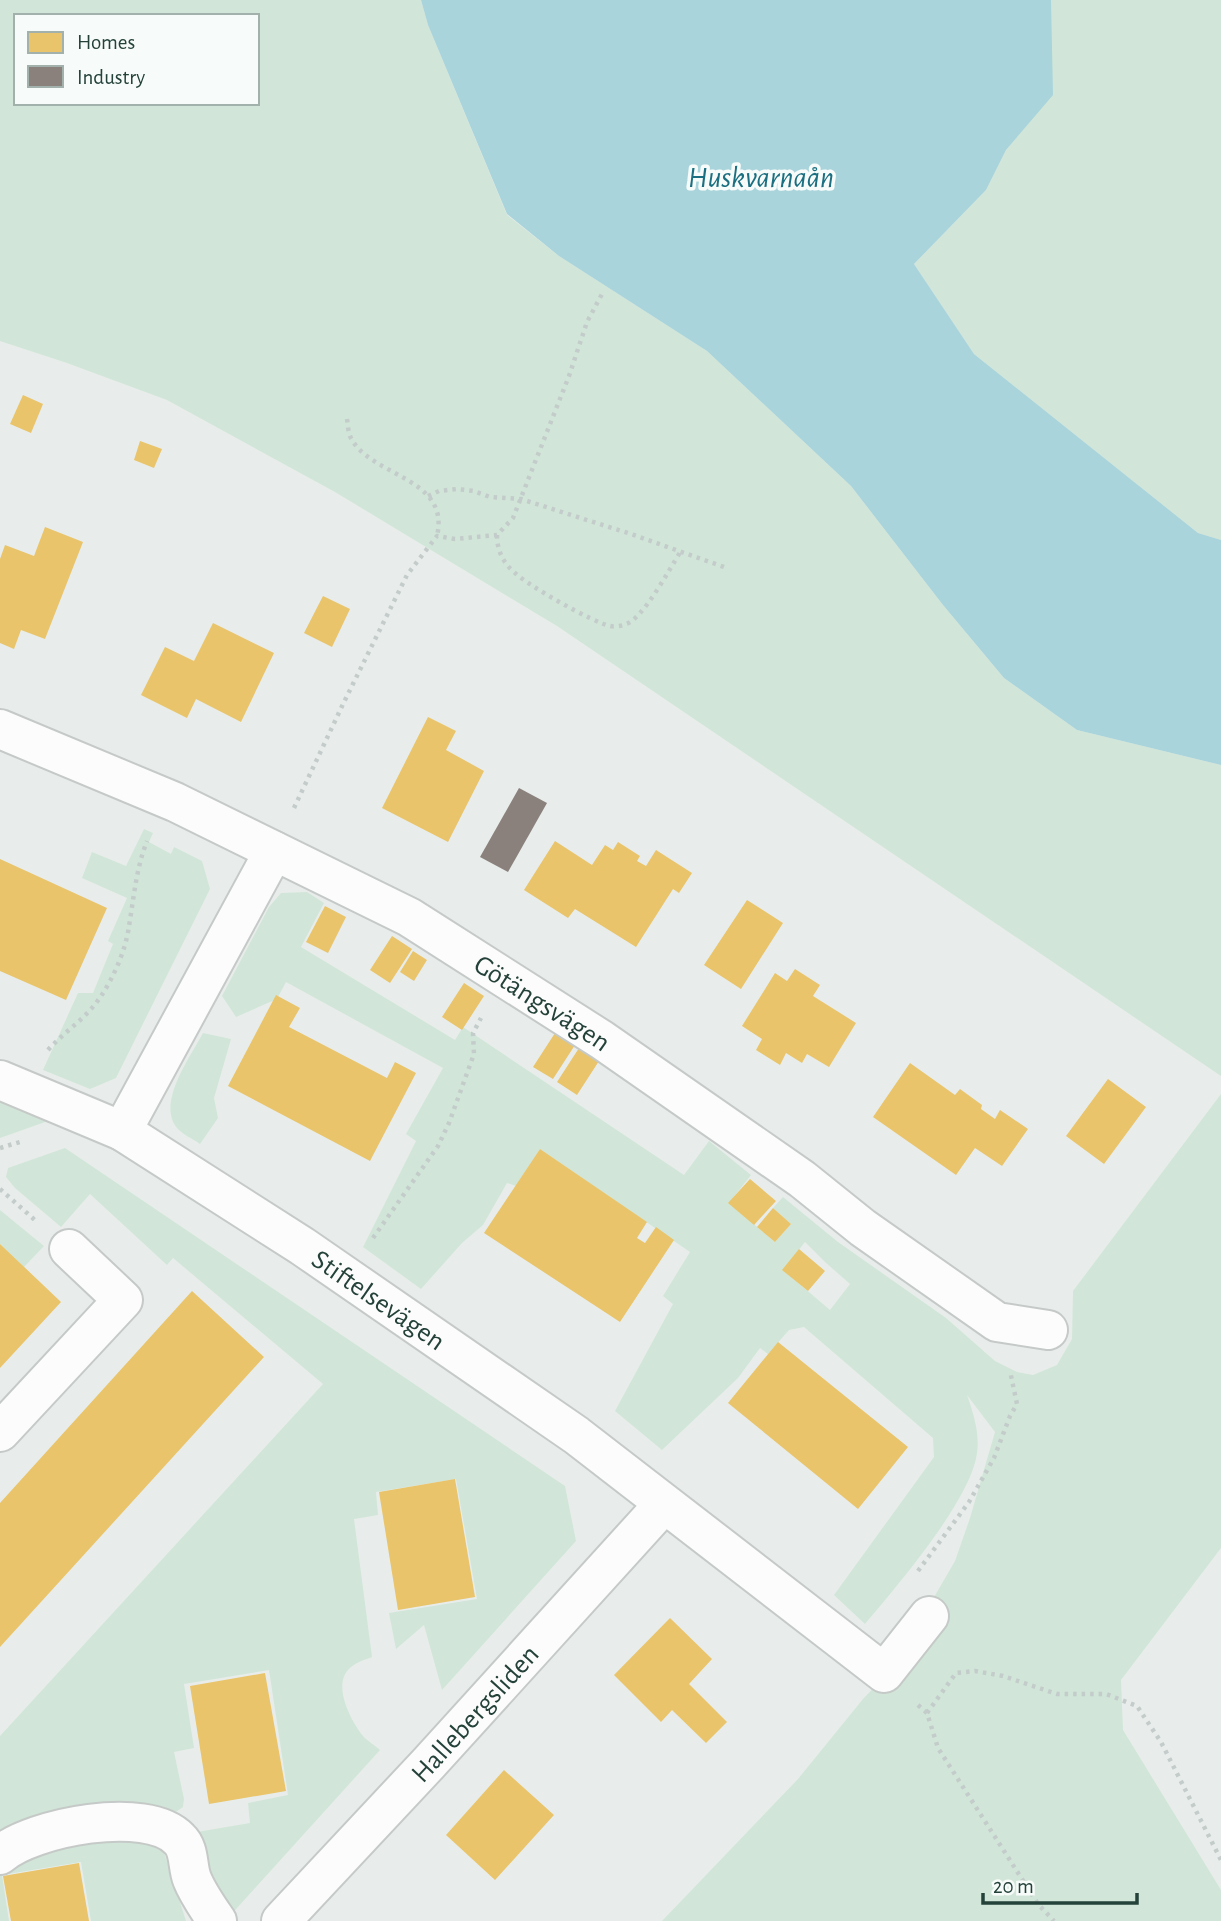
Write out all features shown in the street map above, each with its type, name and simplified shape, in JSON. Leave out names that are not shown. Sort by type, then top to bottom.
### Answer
[{"type":"street","name":"Götängsvägen","points":[[0,729],[166,799],[409,917],[602,1040],[802,1179],[863,1228],[997,1322],[1048,1330]]},
{"type":"street","points":[[122,1131],[274,850]]},
{"type":"street","name":"Stiftelsevägen","points":[[13,1085],[122,1131],[302,1246],[576,1436],[884,1673]]},
{"type":"street","points":[[0,1432],[123,1300],[69,1249]]},
{"type":"street","name":"Hallebergsliden","points":[[281,1921],[474,1714],[664,1504]]},
{"type":"street","points":[[884,1673],[929,1616]]},
{"type":"street","points":[[0,1854],[29,1838],[83,1824],[139,1824],[170,1831],[184,1844],[194,1884],[217,1921]]},
{"type":"path","points":[[437,536],[455,539],[497,535],[513,518],[569,376],[587,322],[603,294]]},
{"type":"path","points":[[274,850],[407,575],[437,536],[440,526],[432,499],[402,476],[367,456],[349,435],[347,419]]},
{"type":"path","points":[[428,496],[439,491],[457,489],[490,497],[521,499],[724,567]]},
{"type":"path","points":[[497,535],[497,547],[514,573],[568,606],[610,626],[626,625],[641,614],[681,551]]},
{"type":"path","points":[[13,1085],[82,1019],[102,995],[121,954],[129,928],[133,888],[142,853],[166,799]]},
{"type":"path","points":[[350,1279],[359,1256],[438,1146],[474,1054],[473,1033],[486,1010]]},
{"type":"path","points":[[910,1581],[969,1502],[994,1458],[1017,1404],[997,1322]]},
{"type":"path","points":[[927,1713],[956,1672],[975,1671],[1003,1676],[1056,1694],[1095,1693],[1121,1698],[1137,1706],[1161,1742],[1221,1860]]},
{"type":"path","points":[[884,1673],[927,1713],[938,1748],[1038,1903],[1055,1921]]},
{"type":"green space","points":[[0,0],[421,0],[428,25],[507,215],[559,256],[707,351],[851,486],[943,605],[1004,678],[1077,730],[1221,765],[1221,1076],[557,626],[335,492],[167,400],[0,341]]},
{"type":"green space","points":[[986,0],[1221,0],[1221,540],[1198,533],[974,354],[914,264],[986,190],[1006,150],[1031,120]]},
{"type":"green space","points":[[144,829],[153,833],[149,842],[171,854],[174,847],[202,861],[210,889],[116,1078],[90,1089],[43,1070],[78,993],[93,993],[113,944],[108,941],[127,898],[82,878],[92,852],[126,866]]},
{"type":"green space","points":[[307,892],[324,903],[301,947],[455,1040],[463,1027],[684,1175],[709,1141],[751,1175],[729,1203],[775,1242],[791,1224],[773,1208],[783,1197],[838,1242],[946,1318],[995,1361],[1017,1372],[1033,1375],[1057,1365],[1072,1339],[1073,1291],[1221,1094],[1221,1548],[1121,1680],[1123,1730],[1221,1890],[1221,1921],[662,1921],[798,1779],[863,1699],[893,1668],[955,1561],[995,1432],[967,1395],[978,1438],[972,1472],[931,1542],[865,1624],[834,1595],[934,1457],[933,1438],[804,1327],[789,1330],[768,1354],[760,1348],[738,1378],[662,1450],[615,1411],[673,1304],[663,1296],[690,1252],[540,1149],[516,1186],[507,1183],[483,1225],[462,1243],[421,1289],[363,1247],[416,1141],[406,1134],[443,1068],[286,982],[277,999],[236,1017],[222,996],[269,907],[281,893]],"holes":[[[805,1242],[850,1284],[830,1310],[783,1270]]]},
{"type":"green space","points":[[203,1033],[231,1039],[214,1098],[218,1118],[200,1144],[177,1128],[172,1118],[171,1106],[178,1080]]},
{"type":"green space","points":[[0,1089],[62,1116],[0,1138]]},
{"type":"green space","points":[[65,1148],[565,1486],[576,1541],[442,1690],[424,1625],[396,1649],[389,1613],[477,1599],[456,1479],[376,1492],[378,1515],[354,1519],[372,1657],[348,1670],[342,1685],[343,1694],[358,1730],[380,1750],[227,1919],[213,1905],[197,1832],[250,1823],[248,1803],[288,1795],[269,1670],[184,1684],[194,1748],[174,1752],[184,1799],[183,1807],[170,1816],[0,1842],[0,1736],[323,1384],[173,1258],[167,1265],[90,1194],[61,1227],[6,1177],[8,1168]]},
{"type":"green space","points":[[0,1210],[44,1246],[24,1267],[0,1244]]},
{"type":"green space","points":[[155,1838],[162,1846],[186,1921],[91,1921],[81,1862],[2,1875],[9,1921],[0,1921],[0,1869],[87,1839]]},
{"type":"water","name":"Huskvarnaån","points":[[421,0],[1051,0],[1053,95],[1006,150],[986,190],[914,264],[974,354],[1198,533],[1221,540],[1221,765],[1077,730],[1004,678],[943,605],[851,486],[707,351],[559,256],[507,214],[428,25]]},
{"type":"building: Homes","points":[[23,395],[43,404],[31,433],[10,424]]},
{"type":"building: Homes","points":[[140,441],[162,449],[154,468],[134,460]]},
{"type":"building: Homes","points":[[45,527],[83,542],[45,639],[21,630],[14,649],[0,643],[0,559],[5,545],[34,556]]},
{"type":"building: Homes","points":[[323,596],[350,609],[332,647],[304,633]]},
{"type":"building: Homes","points":[[213,623],[274,653],[241,722],[196,699],[187,718],[141,695],[165,647],[194,661]]},
{"type":"building: Homes","points":[[428,717],[456,731],[446,750],[484,771],[448,842],[382,808]]},
{"type":"building: Homes","points":[[555,841],[592,865],[605,845],[613,850],[618,842],[640,856],[637,861],[646,866],[656,850],[692,873],[679,893],[673,889],[636,947],[575,909],[568,918],[524,890]]},
{"type":"building: Homes","points":[[0,859],[107,908],[66,1000],[0,971]]},
{"type":"building: Homes","points":[[747,900],[783,923],[741,989],[704,965]]},
{"type":"building: Homes","points":[[325,906],[346,917],[328,953],[306,942]]},
{"type":"building: Homes","points":[[392,936],[412,949],[390,983],[370,970]]},
{"type":"building: Homes","points":[[413,951],[427,960],[414,981],[400,972]]},
{"type":"building: Homes","points":[[795,969],[820,985],[813,996],[856,1023],[829,1067],[807,1054],[802,1063],[786,1053],[780,1065],[756,1050],[762,1039],[742,1026],[775,973],[787,981]]},
{"type":"building: Homes","points":[[464,983],[484,996],[462,1030],[442,1017]]},
{"type":"building: Homes","points":[[276,995],[300,1008],[289,1027],[387,1078],[395,1062],[416,1073],[370,1161],[228,1086]]},
{"type":"building: Homes","points":[[555,1033],[575,1045],[553,1079],[533,1067]]},
{"type":"building: Homes","points":[[579,1048],[599,1061],[577,1095],[557,1082]]},
{"type":"building: Homes","points":[[910,1063],[955,1095],[960,1089],[982,1105],[981,1109],[995,1119],[1000,1110],[1028,1129],[1002,1166],[975,1148],[956,1175],[873,1117]]},
{"type":"building: Homes","points":[[1108,1079],[1146,1107],[1104,1164],[1066,1136]]},
{"type":"building: Homes","points":[[540,1149],[647,1222],[637,1238],[645,1243],[656,1227],[674,1240],[620,1322],[484,1233]]},
{"type":"building: Homes","points":[[750,1179],[776,1201],[754,1225],[728,1203]]},
{"type":"building: Homes","points":[[773,1208],[791,1224],[775,1242],[757,1227]]},
{"type":"building: Homes","points":[[0,1244],[61,1302],[0,1368]]},
{"type":"building: Homes","points":[[799,1249],[825,1271],[808,1291],[782,1270]]},
{"type":"building: Homes","points":[[192,1291],[264,1357],[0,1647],[0,1503]]},
{"type":"building: Homes","points":[[778,1342],[908,1447],[858,1509],[728,1403]]},
{"type":"building: Homes","points":[[455,1479],[475,1597],[398,1610],[379,1492]]},
{"type":"building: Homes","points":[[670,1618],[712,1659],[689,1684],[727,1722],[706,1743],[672,1710],[661,1722],[614,1675]]},
{"type":"building: Homes","points":[[265,1673],[286,1791],[209,1804],[190,1686]]},
{"type":"building: Homes","points":[[504,1770],[554,1815],[495,1880],[446,1835]]},
{"type":"building: Homes","points":[[79,1863],[89,1921],[11,1921],[3,1876]]},
{"type":"building: Industry","points":[[519,788],[547,803],[508,872],[480,857]]}]
